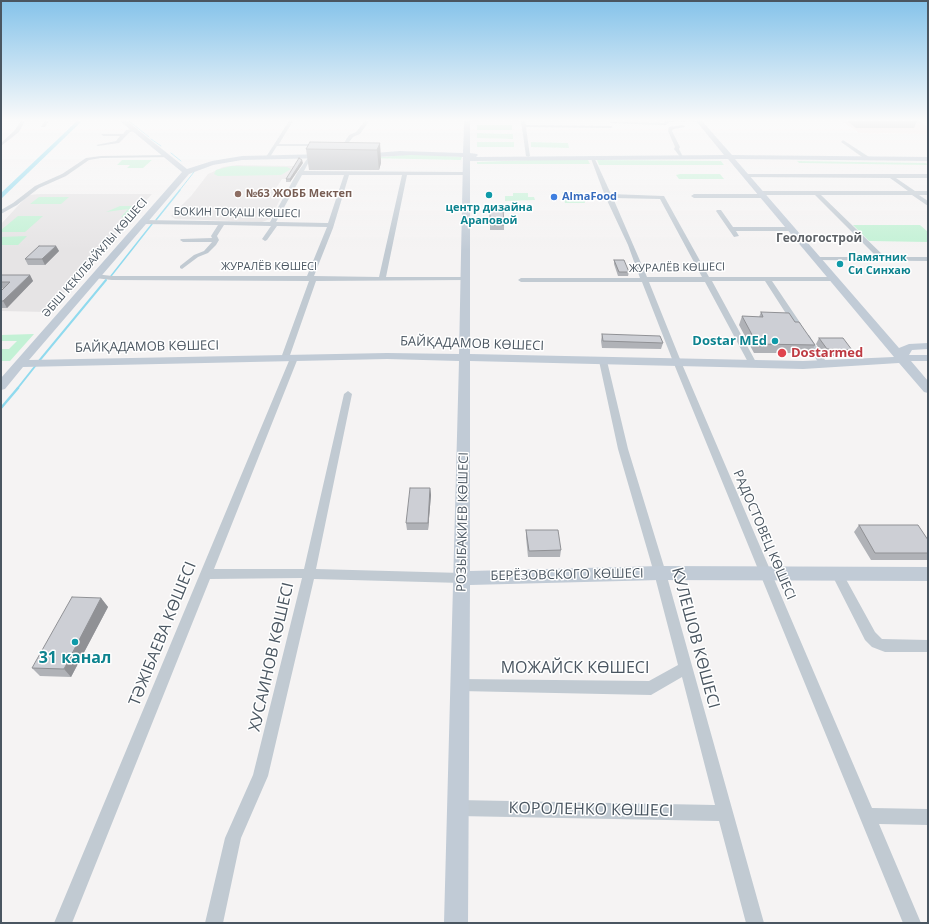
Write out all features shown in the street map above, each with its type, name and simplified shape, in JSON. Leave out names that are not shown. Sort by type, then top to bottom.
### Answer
[{"type":"street","points":[[1,212],[15,204],[37,187],[64,175],[80,164]]},
{"type":"street","points":[[177,164],[186,172],[209,164]]},
{"type":"street","points":[[265,239],[305,164]]},
{"type":"street","name":"РОЗЫБАКИЕВ КӨШЕСІ","points":[[456,923],[462,578],[466,164]]},
{"type":"street","name":"РАДОСТОВЕЦ КӨШЕСІ","points":[[595,164],[607,196],[631,245],[677,363],[912,923]]},
{"type":"street","points":[[735,164],[928,389]]},
{"type":"street","name":"ӘБІШ КЕКІЛБАЙҰЛЫ КӨШЕСІ","points":[[1,386],[186,172]]},
{"type":"street","points":[[300,173],[466,174]]},
{"type":"street","name":"ТӘЖІБАЕВА КӨШЕСІ","points":[[64,923],[206,574],[289,358],[311,278],[331,225],[347,173]]},
{"type":"street","points":[[382,278],[405,173]]},
{"type":"street","points":[[745,176],[928,176]]},
{"type":"street","points":[[892,176],[928,204]]},
{"type":"street","points":[[816,193],[883,259]]},
{"type":"street","points":[[694,196],[816,193],[928,193]]},
{"type":"street","points":[[607,196],[662,196],[753,364]]},
{"type":"street","points":[[719,211],[736,236]]},
{"type":"street","name":"БОКИН ТОҚАШ КӨШЕСІ","points":[[142,222],[331,225]]},
{"type":"street","points":[[216,240],[214,236],[222,223]]},
{"type":"street","points":[[732,229],[791,229]]},
{"type":"street","points":[[183,240],[216,240]]},
{"type":"street","points":[[182,268],[196,256],[206,252],[216,240]]},
{"type":"street","points":[[816,259],[928,259]]},
{"type":"street","name":"ЖУРАЛЁВ КӨШЕСІ","points":[[95,276],[112,278],[465,279]]},
{"type":"street","points":[[767,279],[821,360]]},
{"type":"street","name":"ЖУРАЛЁВ КӨШЕСІ","points":[[521,280],[834,279]]},
{"type":"street","points":[[902,358],[904,350],[909,347],[928,346]]},
{"type":"street","name":"БАЙҚАДАМОВ КӨШЕСІ","points":[[20,364],[387,356],[824,365],[893,361],[902,358],[928,358]]},
{"type":"street","name":"КУЛЕШОВ КӨШЕСІ","points":[[603,361],[623,449],[660,573],[755,923]]},
{"type":"street","name":"ХУСАИНОВ КӨШЕСІ","points":[[214,923],[233,838],[260,776],[266,755],[309,574],[348,394]]},
{"type":"street","name":"БЕРЁЗОВСКОГО КӨШЕСІ","points":[[206,574],[309,574],[462,578],[660,573],[838,575],[928,574]]},
{"type":"street","points":[[838,575],[870,636],[877,643],[885,646],[928,646]]},
{"type":"street","name":"МОЖАЙСК КӨШЕСІ","points":[[460,685],[651,688],[685,668]]},
{"type":"street","name":"КОРОЛЕНКО КӨШЕСІ","points":[[458,808],[725,813]]},
{"type":"street","points":[[867,816],[928,817]]},
{"type":"shaded area","name":"№63 ЖОББ Мектеп","points":[[237,165],[296,166],[287,179],[282,179],[274,191],[284,192],[270,219],[262,222],[175,219],[171,216],[191,196],[208,174],[223,167]]},
{"type":"shaded area","points":[[152,194],[47,312],[1,311],[1,224],[28,195]]},
{"type":"green space","points":[[147,164],[143,168],[127,168],[130,165],[117,165]]},
{"type":"green space","points":[[599,164],[724,165],[599,165]]},
{"type":"green space","points":[[871,164],[927,164],[928,165]]},
{"type":"green space","points":[[231,166],[287,167],[291,169],[281,175],[218,176],[214,174],[216,170]]},
{"type":"green space","points":[[720,174],[724,179],[679,179],[676,175]]},
{"type":"green space","points":[[562,192],[581,192],[585,203],[565,203]]},
{"type":"green space","points":[[513,193],[528,193],[528,197],[534,197],[535,200],[505,201],[505,196],[513,196]]},
{"type":"green space","points":[[39,197],[69,197],[61,204],[30,204]]},
{"type":"green space","points":[[120,206],[142,206],[133,218],[121,217],[128,209],[106,212]]},
{"type":"green space","points":[[18,216],[43,216],[25,232],[1,232],[1,230]]},
{"type":"green space","points":[[853,225],[920,225],[928,232],[928,242],[869,241]]},
{"type":"green space","points":[[27,236],[18,245],[1,245],[1,237]]},
{"type":"green space","points":[[34,334],[10,361],[1,361],[1,349],[9,349],[17,341],[1,341],[1,335]]},
{"type":"water","points":[[31,164],[37,164],[1,199],[1,193]]},
{"type":"building","points":[[295,164],[299,164],[290,179],[286,179]]},
{"type":"building","points":[[490,209],[503,209],[504,225],[490,225]]},
{"type":"building","points":[[39,246],[56,246],[42,259],[25,259]]},
{"type":"building","points":[[614,260],[624,260],[629,272],[619,272]]},
{"type":"building","points":[[1,275],[30,275],[3,301],[1,301],[1,291],[10,282],[1,282]]},
{"type":"building","points":[[761,312],[789,313],[795,322],[799,322],[815,345],[757,344],[742,316],[763,317]]},
{"type":"building","points":[[602,334],[660,336],[663,343],[603,341]]},
{"type":"building","points":[[819,338],[843,338],[852,350],[827,349]]},
{"type":"building","points":[[410,488],[430,488],[428,523],[406,523]]},
{"type":"building","points":[[859,525],[918,525],[928,540],[928,553],[875,553]]},
{"type":"building","points":[[526,530],[558,530],[561,550],[529,551]]},
{"type":"building","points":[[72,597],[101,598],[64,669],[32,668]]},
{"type":"waterway","points":[[179,191],[194,172]]},
{"type":"waterway","points":[[156,220],[180,190]]},
{"type":"waterway","points":[[111,276],[152,224]]},
{"type":"waterway","points":[[39,361],[106,280]]},
{"type":"waterway","points":[[17,389],[36,365]]},
{"type":"waterway","points":[[1,408],[18,388]]},
{"type":"place","name":"№63 ЖОББ Мектеп","points":[[238,194]]},
{"type":"place","name":"центр дизайна Араповой","points":[[489,195]]},
{"type":"place","name":"AlmaFood","points":[[554,197]]},
{"type":"place","name":"Памятник Си Синхаю","points":[[840,264]]},
{"type":"place","name":"Dostar MEd","points":[[775,341]]},
{"type":"place","name":"Dostarmed","points":[[782,353]]},
{"type":"place","name":"31 канал","points":[[75,642]]},
{"type":"district","name":"Геологострой","points":[[819,239]]}]
